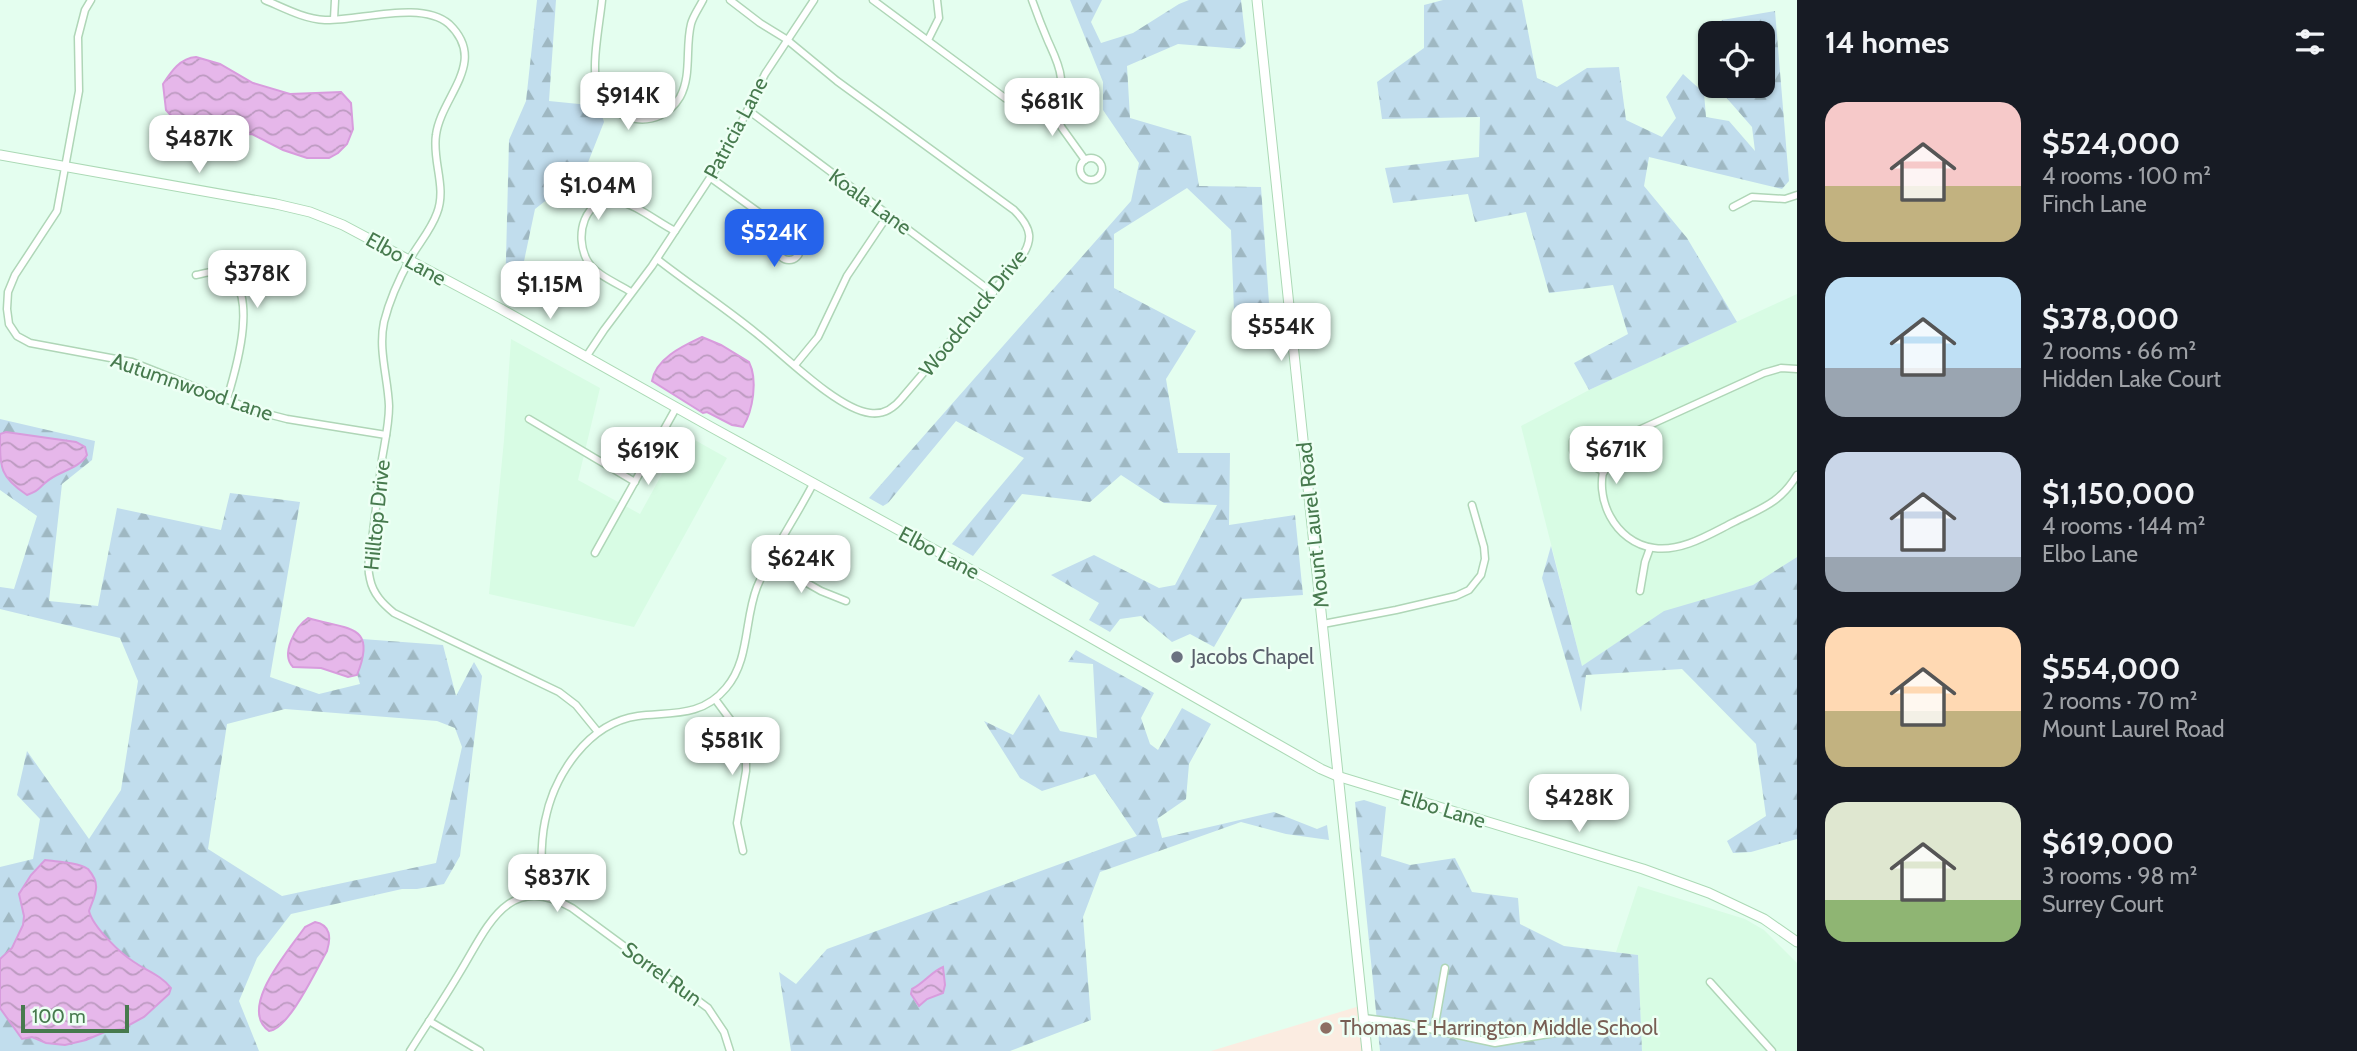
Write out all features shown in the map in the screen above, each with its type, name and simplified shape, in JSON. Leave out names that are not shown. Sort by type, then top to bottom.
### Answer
[{"type":"street","name":"Autumnwood Lane","points":[[91,0],[85,10],[78,37],[80,82],[57,211],[15,275],[8,292],[8,317],[13,330],[30,343],[132,362],[277,417],[386,435]]},
{"type":"street","name":"Hilltop Drive","points":[[265,0],[306,16],[334,19],[391,13],[432,14],[447,22],[462,43],[464,69],[458,86],[440,117],[435,137],[441,190],[439,209],[432,226],[409,260],[386,315],[382,333],[389,409],[369,569],[373,590],[394,612],[559,692],[576,705],[598,732]]},
{"type":"street","points":[[334,19],[335,0]]},
{"type":"street","points":[[602,0],[595,72],[597,88],[616,112],[643,120],[664,114],[680,97],[685,82],[691,22],[703,0]]},
{"type":"street","name":"Woodchuck Drive","points":[[657,259],[755,331],[822,388],[853,407],[872,414],[885,412],[902,398],[993,293],[1027,249],[1030,235],[1024,221],[1007,206],[786,39],[730,0]]},
{"type":"street","name":"Patricia Lane","points":[[586,357],[657,259],[737,136],[765,74],[814,0]]},
{"type":"street","points":[[873,0],[1012,102],[1026,107],[1048,103],[1060,86],[1061,72],[1032,0]]},
{"type":"street","points":[[928,40],[939,18],[937,0]]},
{"type":"street","name":"Mount Laurel Road","points":[[1257,0],[1367,1051]]},
{"type":"street","points":[[1048,103],[1085,160]]},
{"type":"street","name":"Koala Lane","points":[[748,110],[993,293]]},
{"type":"street","name":"Elbo Lane","points":[[0,155],[293,207],[327,218],[409,260],[1073,626],[1337,776],[1643,869],[1709,893],[1764,919],[1797,942]]},
{"type":"street","points":[[710,178],[775,224],[786,238]]},
{"type":"street","points":[[1733,208],[1752,197],[1784,199],[1797,195]]},
{"type":"street","points":[[631,292],[595,269],[587,259],[582,232],[589,210],[602,201],[624,203],[675,231]]},
{"type":"street","points":[[795,365],[818,337],[846,276],[888,215]]},
{"type":"street","points":[[195,275],[215,272],[225,275],[236,285],[242,299],[242,332],[227,399]]},
{"type":"street","points":[[1797,369],[1781,368],[1764,373],[1630,434],[1611,453],[1604,472],[1604,500],[1616,526],[1629,538],[1650,548],[1664,549],[1683,546],[1760,510],[1784,493],[1797,475]]},
{"type":"street","points":[[595,553],[676,408]]},
{"type":"street","points":[[529,419],[635,482]]},
{"type":"street","points":[[1604,472],[1575,455],[1573,441],[1580,436],[1611,453]]},
{"type":"street","points":[[411,1051],[495,914],[519,898],[543,895],[542,843],[550,803],[559,781],[590,738],[629,718],[692,711],[715,699],[730,683],[740,664],[753,598],[813,484]]},
{"type":"street","points":[[1323,624],[1396,611],[1456,596],[1469,590],[1481,575],[1485,559],[1472,505]]},
{"type":"street","points":[[1640,591],[1650,548]]},
{"type":"street","points":[[770,562],[821,591],[846,601]]},
{"type":"street","points":[[715,699],[738,730],[746,753],[746,771],[737,822],[743,850]]},
{"type":"street","name":"Sorrel Run","points":[[543,895],[572,908],[701,1002],[719,1023],[730,1051]]},
{"type":"street","points":[[1434,1030],[1445,968]]},
{"type":"street","points":[[1710,982],[1772,1051]]},
{"type":"street","points":[[1364,1018],[1495,1043],[1555,1033]]},
{"type":"street","points":[[429,1021],[480,1051]]},
{"type":"shaded area","points":[[1797,294],[1797,557],[1753,585],[1664,612],[1582,666],[1521,426],[1589,390]]},
{"type":"shaded area","points":[[511,339],[600,388],[578,480],[640,514],[684,434],[727,458],[634,627],[489,594]]},
{"type":"shaded area","points":[[1638,886],[1745,919],[1764,930],[1797,963],[1797,1051],[1642,1051],[1638,955],[1616,952]]},
{"type":"shaded area","name":"Thomas E Harrington Middle School","points":[[1363,1005],[1367,1051],[1211,1051]]},
{"type":"green space","points":[[537,0],[556,0],[549,101],[599,106],[604,122],[585,170],[535,209],[515,304],[505,298],[509,140],[526,101]]},
{"type":"green space","points":[[1070,0],[1102,0],[1091,22],[1101,43],[1133,33],[1189,0],[1241,0],[1246,43],[1240,49],[1178,44],[1127,66],[1130,118],[1191,136],[1199,186],[1261,187],[1269,303],[1234,312],[1231,230],[1187,188],[1114,234],[1114,288],[1196,331],[1166,379],[1178,453],[1230,453],[1229,525],[1295,515],[1303,595],[1242,599],[1214,647],[1190,634],[1172,642],[1141,616],[1120,619],[1110,632],[1089,620],[1099,603],[1051,575],[1094,555],[1159,588],[1175,585],[1217,505],[1164,503],[1121,475],[1090,502],[1022,494],[973,556],[952,544],[1024,458],[956,421],[888,503],[883,506],[869,498],[1131,201],[1139,163],[1103,110],[1103,82]]},
{"type":"green space","points":[[1443,0],[1522,0],[1537,78],[1557,87],[1587,68],[1619,67],[1626,120],[1662,137],[1676,118],[1666,97],[1683,74],[1698,88],[1698,98],[1704,98],[1706,117],[1729,121],[1755,151],[1752,127],[1727,98],[1775,98],[1775,21],[1721,21],[1775,11],[1789,181],[1782,189],[1649,157],[1644,186],[1687,238],[1737,322],[1589,390],[1574,363],[1628,334],[1613,285],[1549,293],[1526,212],[1475,222],[1468,194],[1393,203],[1385,168],[1479,157],[1480,117],[1382,119],[1377,82],[1424,48],[1424,5]]},
{"type":"green space","points":[[0,419],[95,441],[92,460],[62,484],[49,601],[98,606],[117,508],[221,530],[230,493],[300,502],[270,677],[319,694],[360,684],[357,674],[290,664],[308,618],[362,639],[443,645],[456,696],[474,662],[482,676],[460,856],[444,884],[402,889],[291,914],[257,958],[239,1001],[259,1051],[0,1051],[0,867],[33,859],[40,819],[17,795],[27,751],[89,839],[121,790],[138,681],[120,638],[0,609],[0,587],[14,589],[37,516],[0,490]],"holes":[[[285,709],[437,721],[455,728],[462,747],[436,863],[282,896],[208,849],[227,724]]]},
{"type":"green space","points":[[1551,546],[1582,666],[1664,611],[1753,585],[1797,557],[1797,839],[1751,852],[1733,853],[1727,841],[1766,816],[1756,744],[1682,669],[1586,675],[1581,712],[1542,578]]},
{"type":"green space","points":[[1076,650],[1154,693],[1141,718],[1150,744],[1158,750],[1182,708],[1211,724],[1189,764],[1186,799],[1157,819],[1162,838],[1274,812],[1317,829],[1327,825],[1329,840],[1286,834],[1241,822],[1100,872],[1083,917],[1091,1020],[1010,1051],[791,1051],[779,972],[796,984],[827,949],[1137,836],[1095,774],[1042,791],[1020,778],[984,721],[1013,735],[1039,694],[1060,731],[1097,738],[1093,664],[1068,662]]},
{"type":"green space","points":[[1364,800],[1386,807],[1381,856],[1410,865],[1455,858],[1472,892],[1518,898],[1520,924],[1564,946],[1638,955],[1642,1051],[1380,1051],[1355,802]]},
{"type":"water","points":[[196,57],[220,64],[253,83],[290,94],[341,92],[351,103],[353,129],[347,144],[329,158],[307,158],[283,150],[252,134],[222,135],[187,128],[166,110],[163,84],[181,63]]},
{"type":"water","points":[[702,337],[749,362],[753,377],[753,395],[743,427],[732,425],[707,412],[703,413],[652,381],[665,359]]},
{"type":"water","points":[[6,432],[76,442],[85,447],[87,455],[78,464],[27,495],[11,483],[3,471],[0,434]]},
{"type":"water","points":[[308,618],[346,628],[361,637],[364,646],[363,658],[357,675],[348,677],[321,668],[293,667],[288,655],[291,641]]},
{"type":"water","points":[[45,860],[88,869],[96,885],[89,911],[96,924],[122,952],[171,988],[169,994],[144,1017],[122,1029],[107,1031],[65,1045],[46,1043],[32,1037],[22,1039],[0,1008],[0,959],[12,948],[23,925],[24,916],[19,894]]},
{"type":"water","points":[[315,922],[327,929],[327,951],[293,1010],[277,1028],[269,1031],[261,1021],[259,1008],[262,994],[269,979],[305,927]]},
{"type":"water","points":[[943,967],[943,993],[927,999],[919,1006],[911,994],[912,989]]},
{"type":"place","name":"Jacobs Chapel","points":[[1177,657]]},
{"type":"place","name":"Thomas E Harrington Middle School","points":[[1326,1028]]}]
